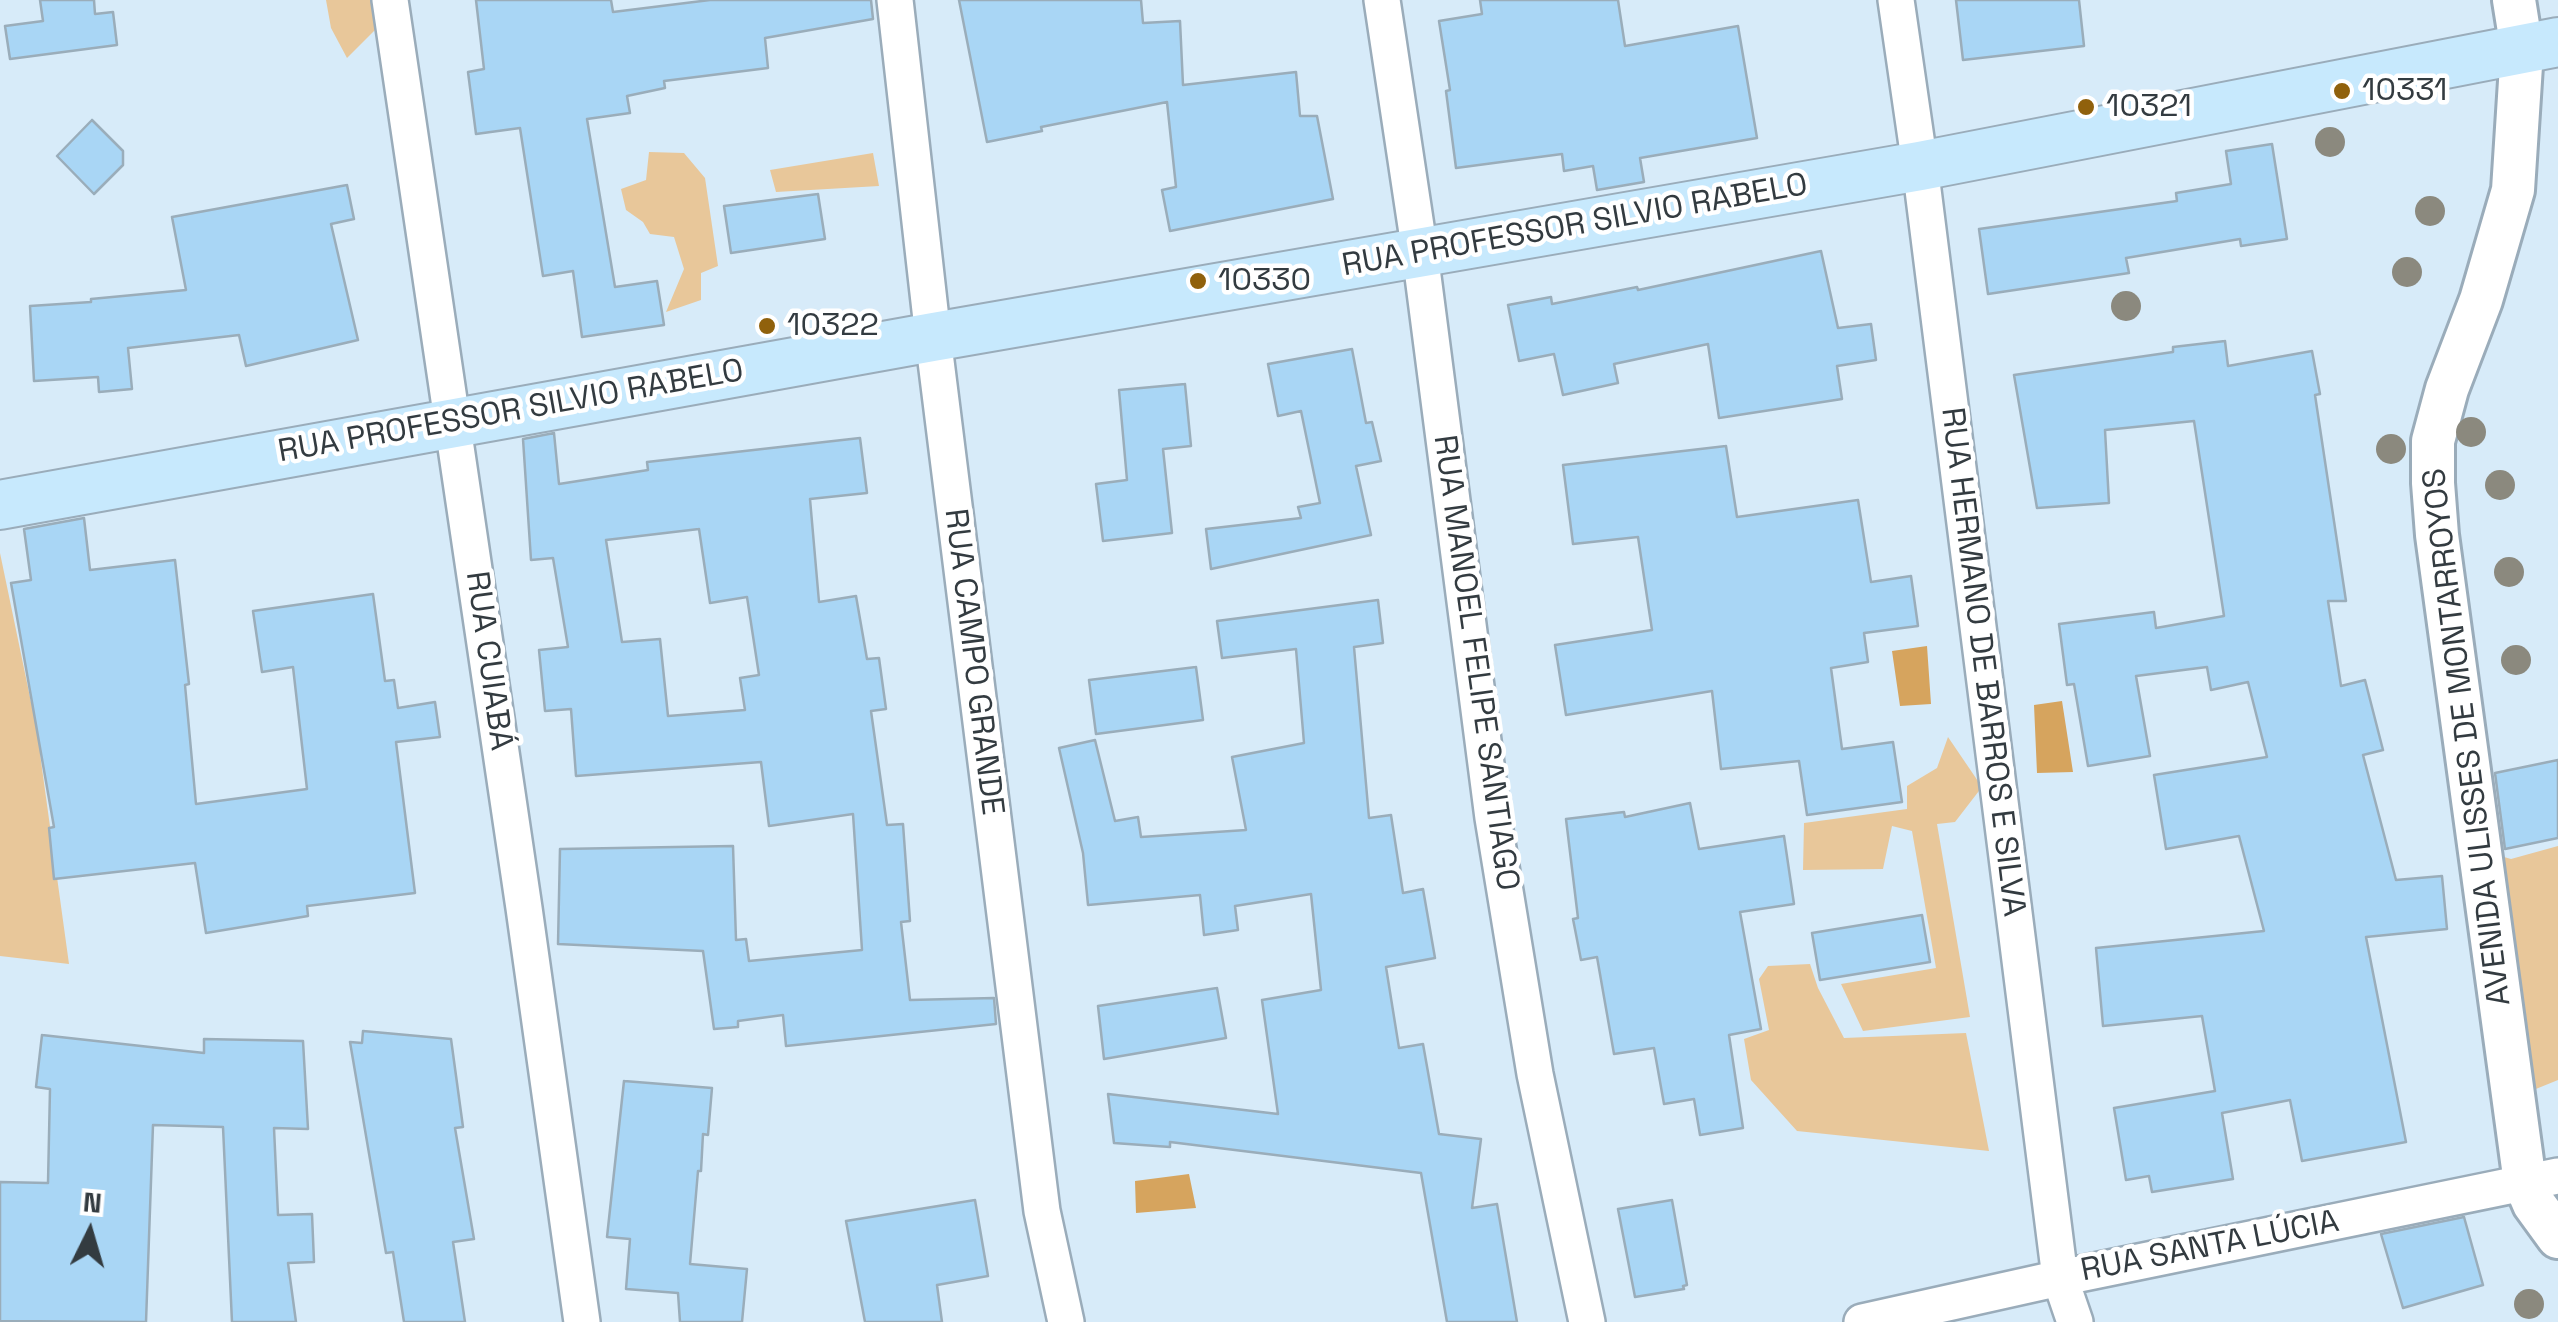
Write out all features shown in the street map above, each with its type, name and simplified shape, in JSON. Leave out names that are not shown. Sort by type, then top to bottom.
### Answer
[{"type":"main road","name":"RUA PROFESSOR SILVIO RABELO","points":[[0,505],[932,336],[1920,166],[2540,46]]},
{"type":"street","name":"RUA CUIABÁ","points":[[390,0],[582,1322]]},
{"type":"street","name":"RUA CAMPO GRANDE","points":[[895,0],[932,336],[1042,1211],[1066,1322]]},
{"type":"street","name":"RUA MANOEL FELIPE SANTIAGO","points":[[1382,0],[1420,253],[1493,818],[1535,1074],[1588,1322]]},
{"type":"street","name":"RUA HERMANO DE BARROS E SILVA","points":[[1896,0],[2060,1278],[2075,1322]]},
{"type":"street","name":"AVENIDA ULISSES DE MONTARROYOS","points":[[2514,0],[2540,46],[2513,190],[2482,300],[2447,388],[2434,441],[2434,483],[2440,554],[2542,1180],[2534,1204],[2558,1237]]},
{"type":"street","name":"RUA SANTA LÚCIA","points":[[1862,1322],[2542,1180]]},
{"type":"shaded area","points":[[326,0],[376,0],[379,26],[347,58],[331,28]]},
{"type":"shaded area","points":[[649,152],[684,153],[705,178],[718,266],[701,273],[701,300],[666,312],[684,269],[674,237],[650,234],[643,222],[626,210],[621,189],[646,180]]},
{"type":"shaded area","points":[[873,153],[879,186],[776,192],[770,170]]},
{"type":"shaded area","points":[[0,553],[31,702],[51,699],[70,748],[40,754],[69,964],[0,956]]},
{"type":"shaded area","points":[[1927,646],[1931,704],[1900,706],[1892,651]]},
{"type":"shaded area","points":[[2062,701],[2073,772],[2037,773],[2034,705]]},
{"type":"shaded area","points":[[1948,737],[1982,787],[1955,822],[1937,824],[1970,1017],[1863,1031],[1841,984],[1936,968],[1912,831],[1892,826],[1883,869],[1803,870],[1804,823],[1907,809],[1907,786],[1937,768]]},
{"type":"shaded area","points":[[2558,846],[2558,1080],[2526,1093],[2497,855],[2511,859]]},
{"type":"shaded area","points":[[1810,964],[1844,1038],[1966,1033],[1989,1151],[1797,1131],[1751,1080],[1744,1039],[1769,1030],[1759,979],[1768,966]]},
{"type":"shaded area","points":[[1189,1174],[1196,1208],[1136,1213],[1135,1181]]},
{"type":"building","points":[[40,0],[94,0],[95,14],[113,12],[117,45],[10,59],[5,26],[43,21]]},
{"type":"building","points":[[476,0],[611,0],[613,12],[710,0],[871,0],[873,19],[765,38],[768,68],[664,81],[665,88],[627,96],[630,113],[587,119],[615,287],[657,281],[664,325],[582,337],[573,271],[543,276],[520,128],[476,134],[468,72],[484,69]]},
{"type":"building","points":[[959,0],[1141,0],[1143,23],[1180,21],[1183,85],[1296,72],[1300,116],[1317,116],[1333,199],[1170,231],[1162,190],[1176,187],[1167,102],[987,142]]},
{"type":"building","points":[[1480,0],[1618,0],[1625,46],[1738,26],[1757,138],[1640,158],[1644,182],[1597,190],[1593,166],[1564,171],[1562,154],[1456,168],[1446,91],[1450,90],[1439,21],[1482,14]]},
{"type":"building","points":[[1956,0],[2079,0],[2084,46],[1963,60]]},
{"type":"building","points":[[92,120],[123,151],[123,165],[94,194],[57,156]]},
{"type":"building","points":[[2272,144],[2287,239],[2241,246],[2240,239],[2126,258],[2129,273],[1988,294],[1979,229],[2177,201],[2176,193],[2231,184],[2226,151]]},
{"type":"building","points":[[347,185],[354,219],[331,224],[358,340],[246,366],[239,335],[128,348],[132,389],[99,392],[98,377],[34,381],[30,306],[186,290],[172,217]]},
{"type":"building","points":[[818,194],[825,239],[731,253],[724,206]]},
{"type":"building","points":[[1821,251],[1838,328],[1871,324],[1876,360],[1837,366],[1842,399],[1719,418],[1708,344],[1614,364],[1618,383],[1563,395],[1554,354],[1519,361],[1508,305],[1551,297],[1552,304],[1637,287],[1638,290]]},
{"type":"building","points":[[2225,341],[2228,366],[2312,351],[2346,601],[2328,601],[2341,686],[2365,680],[2383,750],[2363,755],[2396,880],[2442,876],[2447,929],[2366,937],[2406,1142],[2302,1161],[2290,1100],[2222,1113],[2233,1179],[2152,1192],[2149,1176],[2126,1180],[2114,1108],[2215,1091],[2202,1016],[2103,1026],[2096,948],[2264,931],[2239,836],[2166,849],[2154,775],[2267,757],[2248,682],[2211,690],[2207,667],[2136,676],[2150,756],[2088,766],[2074,684],[2067,685],[2059,624],[2154,612],[2156,628],[2224,616],[2194,421],[2105,430],[2109,503],[2037,508],[2014,375]]},
{"type":"building","points":[[1352,349],[1366,423],[1372,422],[1381,461],[1356,466],[1371,535],[1211,569],[1206,529],[1301,518],[1298,507],[1320,503],[1301,411],[1278,416],[1268,364]]},
{"type":"building","points":[[1185,384],[1191,446],[1163,449],[1172,533],[1103,541],[1096,484],[1127,480],[1119,390]]},
{"type":"building","points":[[554,433],[559,484],[648,470],[647,462],[860,438],[867,493],[810,499],[819,602],[856,596],[867,659],[879,658],[886,709],[871,711],[887,825],[903,824],[910,921],[901,922],[910,1000],[994,998],[996,1024],[786,1046],[783,1015],[738,1021],[738,1027],[714,1029],[703,951],[558,944],[560,849],[733,846],[736,940],[746,939],[749,961],[862,950],[853,814],[769,826],[761,762],[576,776],[571,709],[545,711],[539,650],[568,647],[553,558],[531,560],[523,439]],"holes":[[[699,529],[710,603],[747,597],[759,675],[740,678],[745,710],[668,716],[660,639],[622,642],[606,540]]]},
{"type":"building","points":[[1726,446],[1737,517],[1858,500],[1871,582],[1911,576],[1918,626],[1864,633],[1868,662],[1831,668],[1842,749],[1893,742],[1902,802],[1807,815],[1799,761],[1721,769],[1712,691],[1566,715],[1555,645],[1652,630],[1638,537],[1573,544],[1563,465]]},
{"type":"building","points":[[84,518],[90,570],[175,560],[189,684],[185,685],[196,804],[307,789],[293,667],[262,672],[253,611],[373,594],[385,681],[394,680],[398,708],[435,702],[440,737],[396,742],[415,893],[307,906],[308,916],[206,933],[195,863],[54,879],[49,828],[54,827],[11,583],[31,580],[24,529]]},
{"type":"building","points":[[1378,600],[1383,643],[1354,647],[1369,818],[1391,815],[1403,893],[1423,889],[1435,958],[1386,967],[1399,1048],[1423,1044],[1439,1134],[1481,1139],[1472,1208],[1497,1204],[1517,1322],[1447,1322],[1421,1173],[1170,1142],[1170,1147],[1114,1143],[1108,1094],[1278,1114],[1262,1000],[1321,990],[1311,894],[1235,906],[1238,930],[1204,935],[1200,895],[1088,905],[1083,853],[1059,748],[1095,740],[1115,821],[1138,817],[1141,837],[1246,830],[1232,757],[1304,743],[1296,649],[1222,658],[1217,621]]},
{"type":"building","points":[[1196,667],[1203,720],[1096,734],[1089,680]]},
{"type":"building","points":[[2558,760],[2558,838],[2505,849],[2495,773]]},
{"type":"building","points":[[1690,803],[1699,849],[1784,836],[1794,904],[1740,912],[1761,1029],[1729,1035],[1743,1128],[1700,1135],[1694,1099],[1664,1104],[1654,1048],[1614,1054],[1597,957],[1581,960],[1573,919],[1578,918],[1566,819],[1624,812],[1625,817]]},
{"type":"building","points":[[1922,915],[1930,962],[1820,980],[1812,933]]},
{"type":"building","points":[[1217,988],[1226,1038],[1104,1059],[1098,1006]]},
{"type":"building","points":[[363,1031],[451,1039],[463,1127],[455,1128],[474,1239],[453,1242],[465,1322],[404,1322],[393,1252],[386,1253],[350,1042],[362,1043]]},
{"type":"building","points":[[42,1035],[204,1053],[204,1039],[303,1041],[308,1129],[274,1128],[278,1215],[312,1214],[314,1262],[288,1263],[296,1322],[232,1322],[223,1127],[153,1125],[146,1322],[0,1321],[0,1182],[48,1183],[50,1089],[36,1087]]},
{"type":"building","points":[[624,1081],[712,1088],[708,1135],[703,1134],[698,1171],[690,1264],[747,1269],[742,1322],[680,1322],[678,1293],[626,1289],[630,1239],[607,1237]]},
{"type":"building","points":[[975,1200],[988,1276],[937,1285],[942,1322],[865,1322],[846,1221]]},
{"type":"building","points":[[1672,1200],[1687,1285],[1684,1289],[1635,1297],[1618,1209]]},
{"type":"building","points":[[2464,1217],[2483,1285],[2403,1308],[2381,1234]]},
{"type":"place","name":"10331","points":[[2342,91]]},
{"type":"place","name":"10321","points":[[2086,107]]},
{"type":"place","name":"10330","points":[[1198,281]]},
{"type":"place","name":"10322","points":[[767,326]]}]
